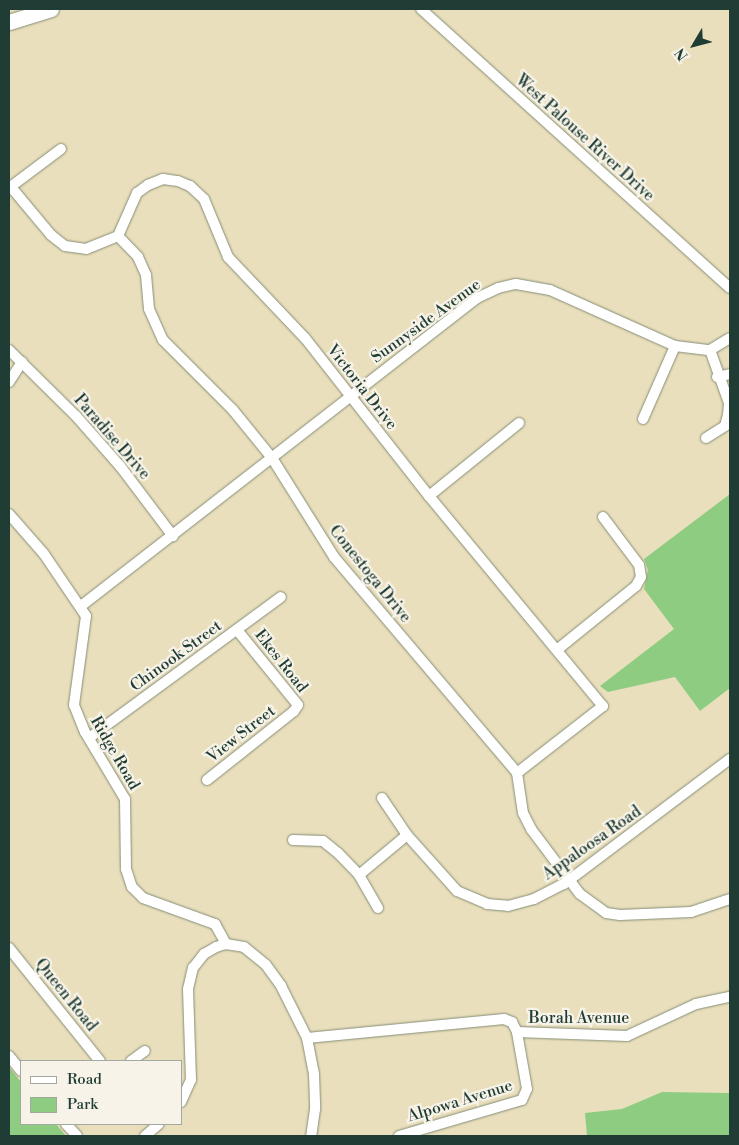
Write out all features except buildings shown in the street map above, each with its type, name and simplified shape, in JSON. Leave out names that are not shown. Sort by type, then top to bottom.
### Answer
[{"type":"highway","points":[[9,22],[51,9]]},
{"type":"street","name":"West Palouse River Drive","points":[[421,9],[730,288]]},
{"type":"street","points":[[61,149],[10,187],[51,235],[65,246],[86,249],[118,236]]},
{"type":"street","name":"Victoria Drive","points":[[118,236],[137,193],[148,185],[163,179],[190,186],[204,199],[228,257],[305,338],[429,496],[603,706],[517,773]]},
{"type":"street","name":"Conestoga Drive","points":[[118,236],[138,257],[146,275],[149,309],[163,340],[233,410],[272,458],[334,557],[517,773]]},
{"type":"street","name":"Sunnyside Avenue","points":[[81,606],[477,298],[498,288],[516,284],[550,290],[675,346],[710,350]]},
{"type":"street","points":[[706,438],[728,430],[728,403],[717,377],[710,350],[730,338]]},
{"type":"street","points":[[642,419],[675,346]]},
{"type":"street","points":[[9,350],[22,362],[9,382]]},
{"type":"street","name":"Paradise Drive","points":[[22,362],[108,452],[173,536]]},
{"type":"street","points":[[717,377],[730,374]]},
{"type":"street","points":[[429,496],[519,423]]},
{"type":"street","name":"Ridge Road","points":[[9,514],[44,554],[81,606],[87,623],[74,705],[88,738],[125,799],[126,869],[132,887],[144,898],[215,924],[226,944]]},
{"type":"street","points":[[558,650],[636,586],[641,577],[639,565],[603,517]]},
{"type":"street","name":"Chinook Street","points":[[88,738],[281,597]]},
{"type":"street","name":"Ekes Road","points":[[237,630],[296,700],[294,711]]},
{"type":"street","name":"View Street","points":[[207,780],[294,711]]},
{"type":"street","name":"Appaloosa Road","points":[[382,798],[407,835],[445,881],[470,899],[487,904],[518,905],[569,881],[730,759]]},
{"type":"street","points":[[517,773],[523,813],[531,829],[569,881],[591,905],[606,913],[690,912],[730,898]]},
{"type":"street","points":[[359,875],[407,835]]},
{"type":"street","points":[[293,840],[323,841],[359,875],[378,908]]},
{"type":"street","points":[[182,1100],[188,1091],[192,1066],[190,978],[204,954],[226,944],[244,947],[266,965],[292,1003],[308,1038],[314,1082],[311,1136]]},
{"type":"street","name":"Queen Road","points":[[9,948],[99,1060]]},
{"type":"street","name":"Borah Avenue","points":[[308,1038],[504,1019],[512,1022],[517,1032],[627,1036],[696,1004],[730,997]]},
{"type":"street","name":"Alpowa Avenue","points":[[399,1136],[522,1100],[527,1089],[517,1032]]},
{"type":"street","points":[[132,1060],[145,1051]]},
{"type":"street","points":[[9,1056],[20,1070]]},
{"type":"street","points":[[67,1125],[77,1136]]},
{"type":"street","points":[[145,1136],[158,1125]]},
{"type":"green space","points":[[730,494],[730,688],[700,711],[675,677],[608,692],[600,686],[674,629],[644,589],[648,570],[644,559]]},
{"type":"green space","points":[[9,1067],[20,1081],[20,1125],[57,1125],[66,1136],[9,1136]]},
{"type":"green space","points":[[662,1092],[730,1093],[730,1136],[587,1136],[585,1113],[622,1109]]}]
